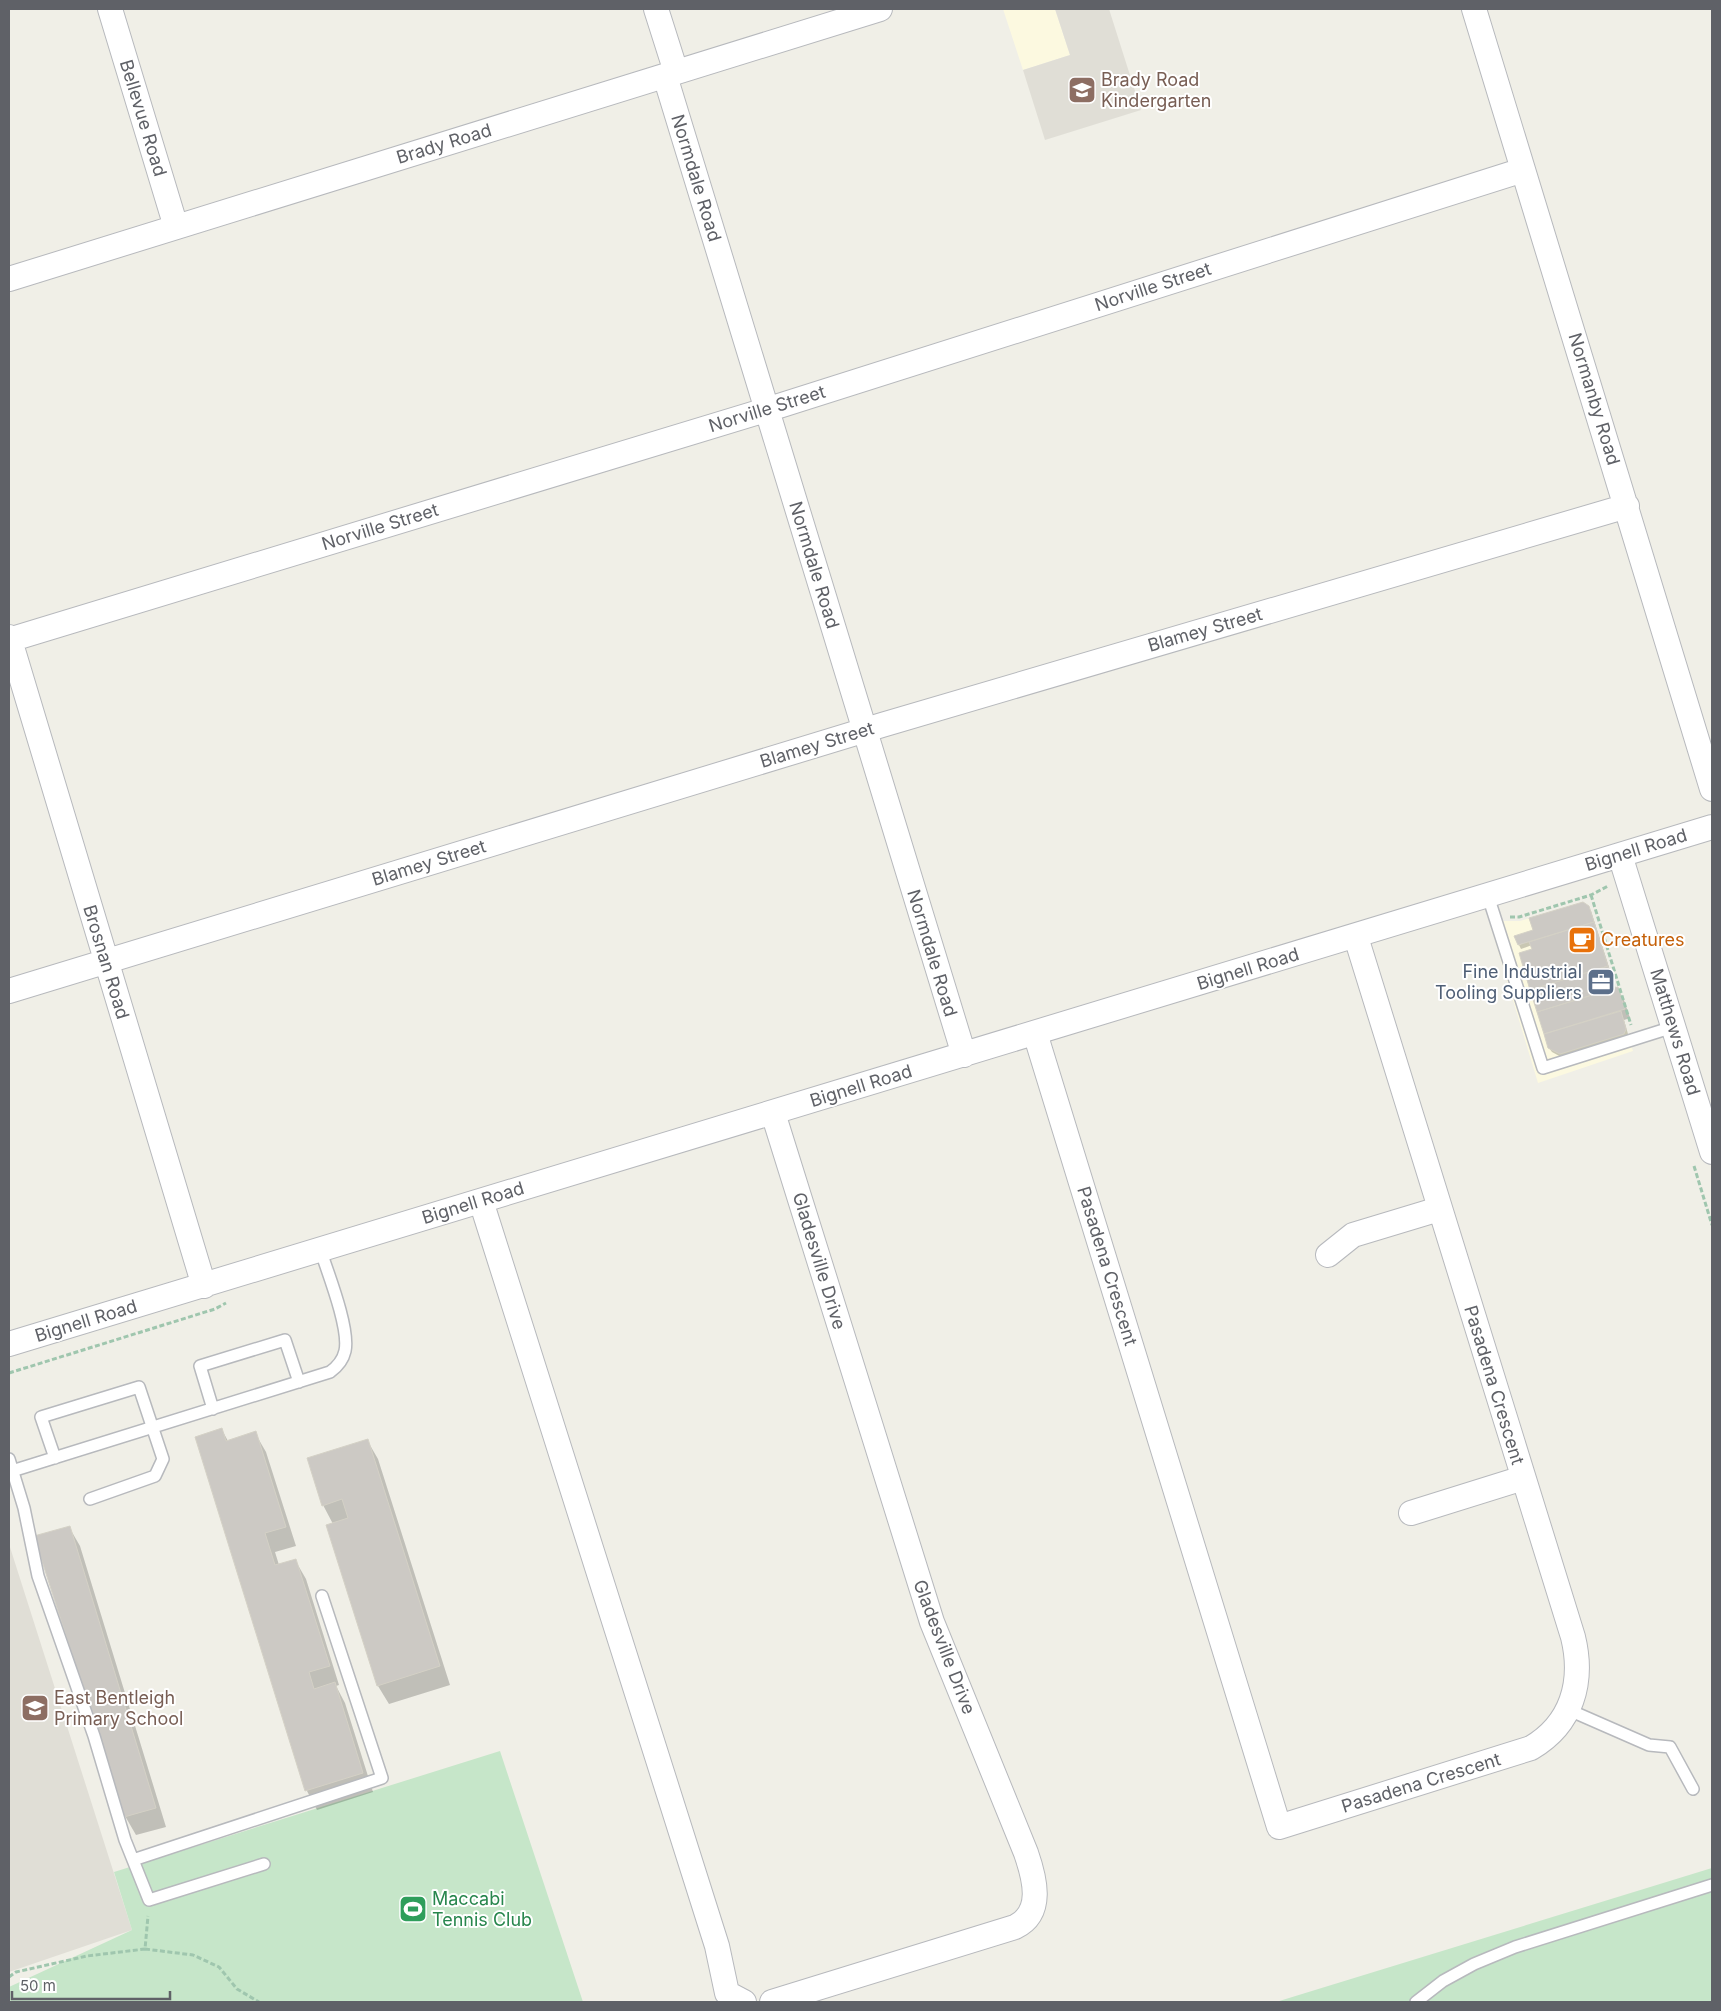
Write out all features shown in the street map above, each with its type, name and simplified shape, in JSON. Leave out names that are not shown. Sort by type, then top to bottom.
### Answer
[{"type":"street","name":"Bellevue Road","points":[[110,9],[176,227]]},
{"type":"street","name":"Normdale Road","points":[[656,9],[671,74],[766,410],[964,1054]]},
{"type":"street","name":"Brady Road","points":[[9,279],[880,9]]},
{"type":"street","name":"Normanby Road","points":[[1474,9],[1712,789]]},
{"type":"street","name":"Norville Street","points":[[9,639],[766,410],[1523,170]]},
{"type":"street","name":"Blamey Street","points":[[9,991],[864,731],[1627,506]]},
{"type":"street","name":"Brosnan Road","points":[[9,639],[204,1286]]},
{"type":"street","name":"Bignell Road","points":[[9,1344],[1356,937],[1712,826]]},
{"type":"street","name":"Matthews Road","points":[[1620,855],[1673,1027],[1707,1118],[1702,1156]]},
{"type":"street","name":"Pasadena Crescent","points":[[1036,1033],[1279,1827],[1518,1754],[1544,1741],[1569,1710],[1577,1684],[1577,1652],[1356,937]]},
{"type":"street","name":"Gladesville Drive","points":[[772,2002],[1015,1927],[1026,1920],[1032,1910],[1036,1895],[1032,1870],[1026,1854],[926,1606],[773,1113]]},
{"type":"street","points":[[481,1201],[714,1937],[727,1993],[744,2002]]},
{"type":"street","points":[[1328,1255],[1353,1236],[1439,1209]]},
{"type":"street","points":[[1411,1513],[1522,1478]]},
{"type":"lane","points":[[1488,896],[1543,1068],[1673,1027]]},
{"type":"lane","points":[[12,1471],[330,1372],[339,1365],[345,1351],[346,1333],[320,1249]]},
{"type":"lane","points":[[213,1409],[200,1366],[285,1340],[299,1382]]},
{"type":"lane","points":[[55,1458],[42,1417],[139,1387],[162,1459],[155,1476],[90,1499]]},
{"type":"lane","points":[[9,1459],[24,1508],[38,1576],[94,1736],[125,1840],[149,1900],[264,1864]]},
{"type":"lane","points":[[133,1860],[382,1778],[322,1596]]},
{"type":"lane","points":[[1569,1710],[1650,1746],[1670,1747],[1693,1789]]},
{"type":"lane","points":[[1416,2002],[1443,1982],[1474,1964],[1515,1947],[1712,1885]]},
{"type":"path","points":[[1591,895],[1631,1026],[1648,1035]]},
{"type":"path","points":[[1702,1156],[1712,1225]]},
{"type":"path","points":[[145,1949],[149,1900]]},
{"type":"path","points":[[9,1977],[16,1972],[87,1956],[145,1949],[193,1955],[219,1967],[237,1989],[259,2002]]},
{"type":"shaded area","points":[[1003,9],[1055,9],[1070,55],[1023,70]]},
{"type":"shaded area","name":"Brady Road Kindergarten","points":[[1055,9],[1109,9],[1141,110],[1045,140],[1023,70],[1070,55]]},
{"type":"shaded area","points":[[1583,902],[1589,906],[1633,1051],[1538,1083],[1489,921],[1520,921]]},
{"type":"shaded area","name":"East Bentleigh Primary School","points":[[9,1544],[132,1930],[9,1972]]},
{"type":"green space","points":[[500,1751],[583,2002],[9,2002],[9,1987],[132,1930],[114,1872]]},
{"type":"green space","points":[[1712,1868],[1712,2002],[1276,2002]]},
{"type":"building","points":[[1583,902],[1589,906],[1594,922],[1518,945],[1514,936],[1533,930],[1529,918]]},
{"type":"building","points":[[1594,922],[1608,966],[1530,990],[1519,953],[1532,949],[1529,942]]},
{"type":"building","points":[[1608,966],[1615,988],[1537,1012],[1530,990]]},
{"type":"building","points":[[1618,987],[1625,1009],[1544,1034],[1537,1012]]},
{"type":"building","points":[[1621,1011],[1626,1029],[1624,1034],[1560,1054],[1548,1048],[1544,1034]]},
{"type":"building","points":[[222,1428],[226,1441],[256,1431],[286,1527],[265,1533],[275,1565],[296,1559],[330,1666],[309,1672],[314,1689],[335,1682],[363,1773],[305,1791],[195,1437]]},
{"type":"building","points":[[368,1439],[440,1666],[377,1686],[326,1525],[348,1518],[342,1499],[322,1506],[307,1458]]},
{"type":"building","points":[[70,1526],[156,1808],[124,1817],[34,1536]]},
{"type":"place","name":"Brady Road Kindergarten","points":[[1082,90]]},
{"type":"place","name":"Creatures","points":[[1582,940]]},
{"type":"place","name":"Fine Industrial Tooling Suppliers","points":[[1601,982]]},
{"type":"place","name":"East Bentleigh Primary School","points":[[35,1708]]},
{"type":"place","name":"Maccabi Tennis Club","points":[[413,1909]]}]
